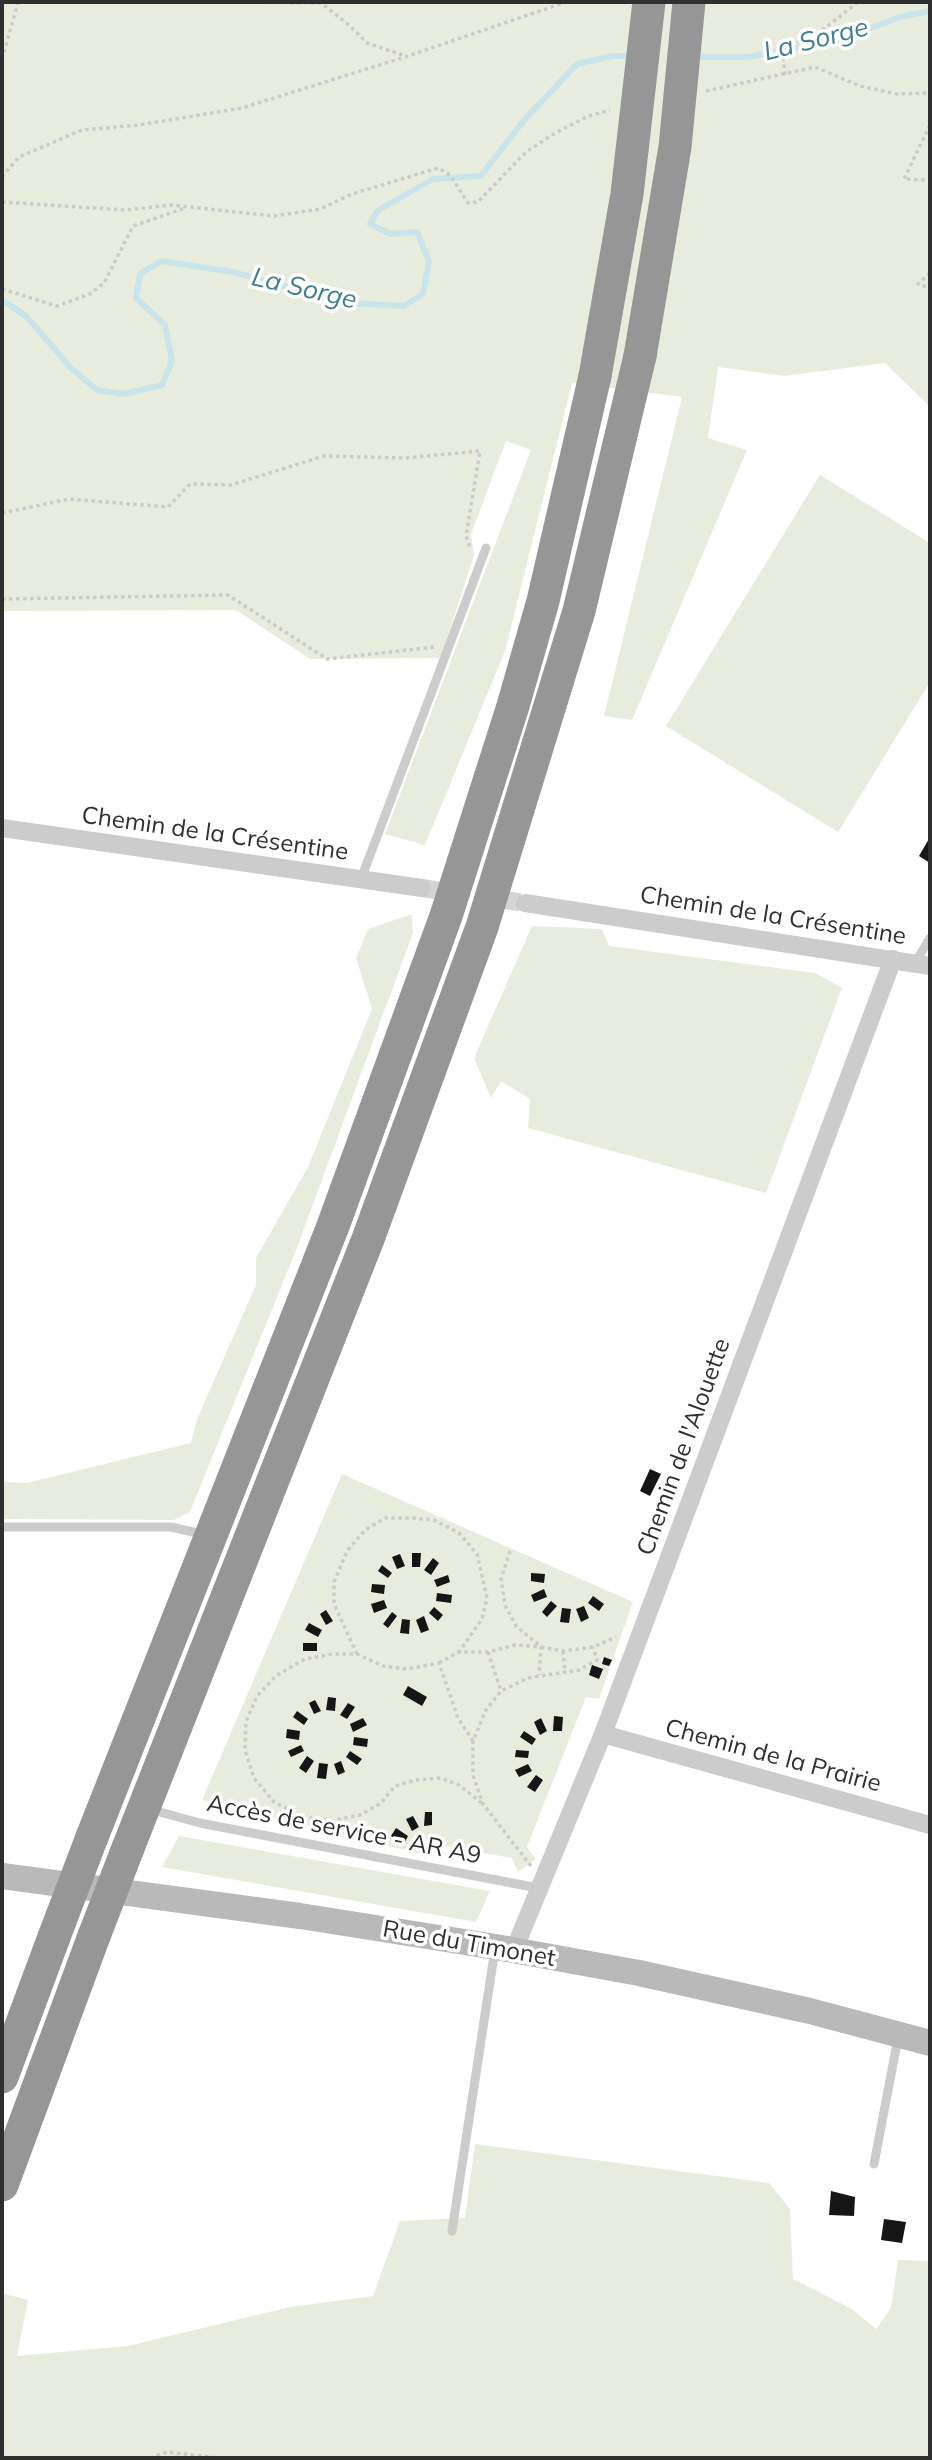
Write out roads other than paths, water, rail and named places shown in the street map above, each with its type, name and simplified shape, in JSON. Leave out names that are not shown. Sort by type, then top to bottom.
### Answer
[{"type":"highway","points":[[2,2077],[92,1837],[372,1123],[475,828],[543,601],[595,376],[631,168],[649,2]]},
{"type":"highway","points":[[2,2185],[143,1808],[363,1251],[482,927],[579,611],[640,356],[675,146],[689,2]]},
{"type":"main road","name":"Rue du Timonet","points":[[2,1876],[300,1916],[639,1973],[930,2043]]},
{"type":"street","name":"Chemin de la Crésentine","points":[[2,828],[422,888]]},
{"type":"street","name":"Chemin de la Crésentine","points":[[526,903],[923,964]]},
{"type":"street","name":"Chemin de l'Alouette","points":[[505,1949],[540,1882],[603,1734],[893,959]]},
{"type":"street","name":"Chemin de la Prairie","points":[[603,1734],[930,1825]]},
{"type":"lane","points":[[361,879],[486,548]]},
{"type":"lane","points":[[923,964],[930,938]]},
{"type":"lane","points":[[2,1527],[171,1527],[211,1536]]},
{"type":"lane","name":"Accès de service - AR A9","points":[[143,1808],[200,1822],[540,1882]]},
{"type":"lane","points":[[452,2231],[505,1949]]},
{"type":"lane","points":[[874,2164],[899,2034]]},
{"type":"waterway","name":"La Sorge","points":[[694,57],[748,57],[840,40],[900,17],[930,11]]},
{"type":"waterway","name":"La Sorge","points":[[2,300],[26,316],[71,368],[97,390],[124,394],[162,385],[172,361],[165,325],[136,298],[140,274],[161,261],[233,272],[346,303],[404,306],[423,294],[429,261],[417,232],[390,234],[370,224],[377,211],[433,179],[481,176],[525,119],[577,64],[612,56],[634,56]]},
{"type":"tunnel","points":[[422,888],[525,903]]}]
